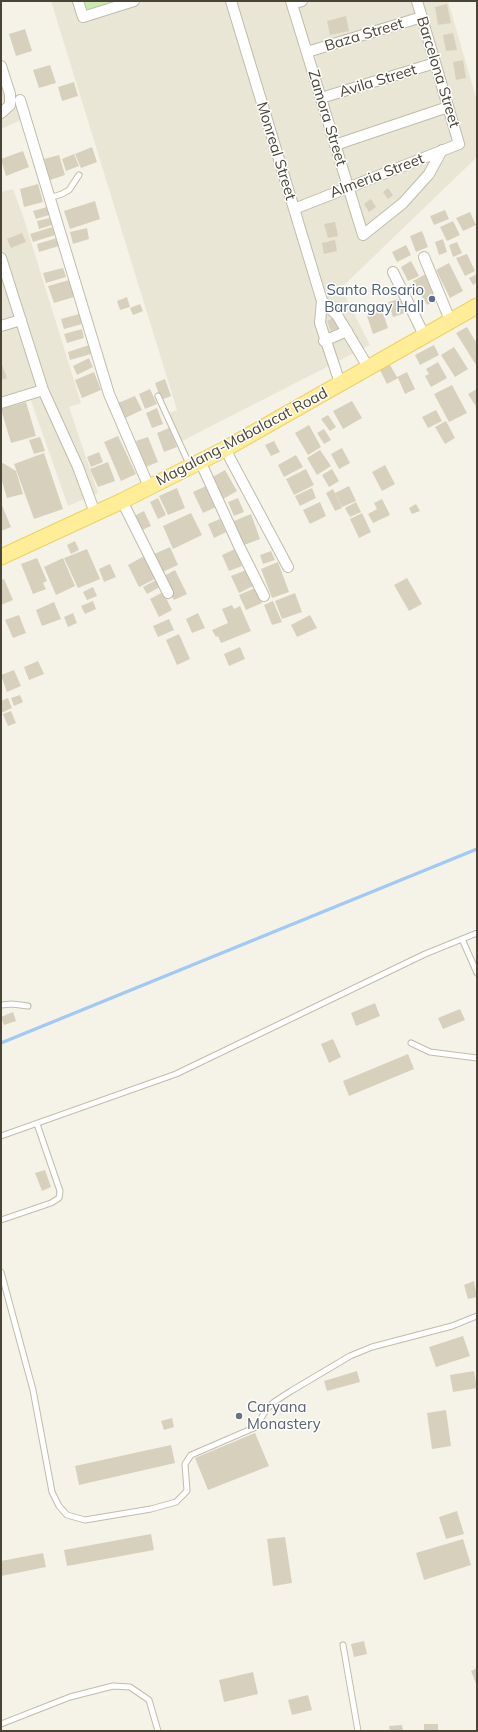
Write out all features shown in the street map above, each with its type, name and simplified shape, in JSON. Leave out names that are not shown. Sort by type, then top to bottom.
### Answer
[{"type":"main road","name":"Magalang-Mabalacat Road","points":[[1,557],[122,501],[225,448],[477,306]]},
{"type":"street","points":[[78,1],[83,17],[134,1]]},
{"type":"street","name":"Monreal Street","points":[[231,1],[322,301]]},
{"type":"street","name":"Barcelona Street","points":[[417,1],[459,144]]},
{"type":"street","name":"Zamora Street","points":[[295,2],[307,52],[363,235],[408,197],[429,174],[442,150]]},
{"type":"street","name":"Baza Street","points":[[307,52],[422,17]]},
{"type":"street","name":"Avila Street","points":[[321,98],[435,64]]},
{"type":"street","points":[[1,66],[10,94],[10,105],[1,112]]},
{"type":"street","points":[[20,100],[109,394],[149,487]]},
{"type":"street","points":[[336,145],[448,107]]},
{"type":"street","name":"Almeria Street","points":[[294,208],[459,144]]},
{"type":"street","points":[[424,257],[450,320]]},
{"type":"street","points":[[2,264],[43,390],[78,467],[95,513]]},
{"type":"street","points":[[393,272],[424,335]]},
{"type":"street","points":[[322,301],[337,315],[368,367]]},
{"type":"street","points":[[322,301],[320,322],[324,341],[340,383]]},
{"type":"street","points":[[1,326],[21,320]]},
{"type":"street","points":[[324,341],[346,331]]},
{"type":"street","points":[[1,403],[43,390]]},
{"type":"street","points":[[225,448],[288,567]]},
{"type":"street","points":[[195,463],[264,596]]},
{"type":"street","points":[[122,501],[168,593]]},
{"type":"lane","points":[[49,198],[69,190],[79,175]]},
{"type":"lane","points":[[158,396],[195,463]]},
{"type":"lane","points":[[1,1136],[176,1074],[425,954],[477,933]]},
{"type":"lane","points":[[462,940],[477,973]]},
{"type":"lane","points":[[1,1005],[12,1004],[28,1006]]},
{"type":"lane","points":[[411,1043],[430,1052],[477,1058]]},
{"type":"lane","points":[[1,1220],[51,1203],[59,1198],[60,1191],[37,1124]]},
{"type":"lane","points":[[1,1272],[32,1390],[52,1492],[59,1506],[67,1515],[85,1520],[151,1509],[176,1502],[187,1492],[185,1464],[191,1455],[256,1427],[266,1410],[274,1402],[291,1391],[350,1356],[372,1347],[452,1326],[477,1316]]},
{"type":"lane","points":[[343,1645],[358,1731]]},
{"type":"lane","points":[[1,1724],[70,1697],[114,1686],[130,1687],[149,1700],[158,1731]]},
{"type":"shaded area","points":[[51,1],[448,1],[477,101],[477,157],[341,288],[370,345],[180,442],[167,414],[177,410]]},
{"type":"shaded area","points":[[1,56],[21,120],[1,129]]},
{"type":"shaded area","points":[[13,189],[24,219],[81,403],[69,407],[98,493],[68,506],[30,398],[1,408],[1,192]]},
{"type":"green space","points":[[83,1],[123,1],[87,12]]},
{"type":"building","points":[[447,4],[451,23],[438,25],[435,7]]},
{"type":"building","points":[[346,16],[349,31],[330,35],[327,21]]},
{"type":"building","points":[[25,29],[32,51],[16,56],[9,34]]},
{"type":"building","points":[[453,33],[457,50],[446,51],[443,35]]},
{"type":"building","points":[[463,60],[466,78],[456,80],[453,62]]},
{"type":"building","points":[[50,65],[56,83],[39,88],[33,70]]},
{"type":"building","points":[[74,82],[78,96],[62,101],[58,87]]},
{"type":"building","points":[[92,147],[97,162],[81,168],[75,154]]},
{"type":"building","points":[[23,151],[29,167],[6,176],[1,159]]},
{"type":"building","points":[[74,154],[79,166],[66,171],[62,159]]},
{"type":"building","points":[[59,155],[65,175],[50,180],[44,159]]},
{"type":"building","points":[[38,184],[43,202],[24,207],[20,189]]},
{"type":"building","points":[[388,188],[393,195],[388,199],[383,192]]},
{"type":"building","points":[[371,199],[376,207],[369,212],[364,204]]},
{"type":"building","points":[[95,201],[100,219],[70,229],[64,211]]},
{"type":"building","points":[[47,207],[49,215],[36,219],[33,211]]},
{"type":"building","points":[[445,210],[449,219],[434,225],[430,216]]},
{"type":"building","points":[[470,212],[476,225],[463,231],[456,218]]},
{"type":"building","points":[[50,218],[52,225],[39,229],[37,221]]},
{"type":"building","points":[[453,221],[460,235],[447,241],[440,227]]},
{"type":"building","points":[[335,222],[338,236],[328,238],[324,224]]},
{"type":"building","points":[[52,227],[55,235],[33,242],[30,234]]},
{"type":"building","points":[[87,228],[89,239],[73,244],[70,232]]},
{"type":"building","points":[[422,231],[428,247],[416,252],[410,236]]},
{"type":"building","points":[[22,233],[26,242],[11,248],[7,239]]},
{"type":"building","points":[[57,238],[59,246],[39,252],[37,244]]},
{"type":"building","points":[[443,239],[447,252],[439,255],[435,242]]},
{"type":"building","points":[[335,240],[337,251],[324,254],[322,243]]},
{"type":"building","points":[[457,242],[462,253],[453,257],[449,245]]},
{"type":"building","points":[[406,245],[411,255],[397,262],[392,252]]},
{"type":"building","points":[[467,254],[475,271],[465,276],[456,258]]},
{"type":"building","points":[[411,261],[419,276],[408,281],[401,267]]},
{"type":"building","points":[[449,263],[463,291],[450,298],[436,270]]},
{"type":"building","points":[[63,268],[66,277],[46,283],[43,273]]},
{"type":"building","points":[[426,274],[440,298],[427,305],[413,281]]},
{"type":"building","points":[[477,274],[477,282],[473,285],[469,278]]},
{"type":"building","points":[[69,280],[74,297],[54,303],[48,286]]},
{"type":"building","points":[[127,297],[130,307],[120,310],[117,301]]},
{"type":"building","points":[[403,298],[408,312],[393,317],[388,302]]},
{"type":"building","points":[[140,304],[143,311],[133,315],[130,308]]},
{"type":"building","points":[[381,307],[388,328],[373,334],[366,313]]},
{"type":"building","points":[[79,314],[82,324],[64,329],[61,319]]},
{"type":"building","points":[[335,317],[339,328],[331,331],[327,321]]},
{"type":"building","points":[[467,327],[477,344],[476,365],[456,333]]},
{"type":"building","points":[[82,329],[84,338],[67,343],[64,334]]},
{"type":"building","points":[[89,345],[91,354],[70,360],[68,352]]},
{"type":"building","points":[[434,345],[439,355],[420,365],[415,355]]},
{"type":"building","points":[[454,347],[468,369],[455,377],[441,355]]},
{"type":"building","points":[[89,358],[93,367],[77,375],[73,366]]},
{"type":"building","points":[[1,362],[7,378],[1,380]]},
{"type":"building","points":[[438,362],[447,378],[431,387],[425,376],[429,374],[426,369]]},
{"type":"building","points":[[390,365],[397,377],[407,372],[415,389],[405,394],[398,378],[387,384],[380,370]]},
{"type":"building","points":[[94,372],[101,390],[82,398],[75,380]]},
{"type":"building","points":[[165,379],[171,396],[161,400],[155,383]]},
{"type":"building","points":[[452,385],[467,413],[449,422],[434,394]]},
{"type":"building","points":[[150,389],[157,404],[145,409],[139,394]]},
{"type":"building","points":[[477,389],[477,408],[468,394]]},
{"type":"building","points":[[135,396],[142,410],[125,418],[118,403]]},
{"type":"building","points":[[352,401],[362,418],[343,429],[333,411]]},
{"type":"building","points":[[26,402],[36,436],[11,443],[1,409]]},
{"type":"building","points":[[157,408],[163,424],[152,428],[146,413]]},
{"type":"building","points":[[436,410],[442,421],[428,428],[422,417]]},
{"type":"building","points":[[328,415],[336,427],[330,431],[321,419]]},
{"type":"building","points":[[446,421],[455,438],[445,444],[435,427]]},
{"type":"building","points":[[309,425],[321,447],[308,455],[295,433]]},
{"type":"building","points":[[169,428],[177,447],[164,452],[157,433]]},
{"type":"building","points":[[324,429],[331,440],[324,444],[317,433]]},
{"type":"building","points":[[118,436],[136,474],[121,481],[104,442]]},
{"type":"building","points":[[40,437],[45,451],[34,454],[29,440]]},
{"type":"building","points":[[148,437],[158,462],[146,467],[136,441]]},
{"type":"building","points":[[274,441],[280,452],[271,456],[265,445]]},
{"type":"building","points":[[342,448],[350,463],[339,469],[331,454]]},
{"type":"building","points":[[320,450],[331,466],[317,475],[307,458]]},
{"type":"building","points":[[99,452],[103,462],[91,467],[87,457]]},
{"type":"building","points":[[44,453],[63,509],[34,519],[14,464]]},
{"type":"building","points":[[296,455],[303,467],[284,477],[278,465]]},
{"type":"building","points":[[108,462],[115,481],[98,487],[90,469]]},
{"type":"building","points":[[3,463],[16,471],[23,494],[7,498],[1,478],[1,464]]},
{"type":"building","points":[[385,465],[395,484],[382,491],[372,472]]},
{"type":"building","points":[[306,469],[314,485],[294,495],[286,479]]},
{"type":"building","points":[[332,469],[339,481],[329,487],[322,475]]},
{"type":"building","points":[[225,470],[237,491],[223,499],[211,478]]},
{"type":"building","points":[[206,486],[216,507],[203,513],[193,492]]},
{"type":"building","points":[[349,486],[356,501],[342,507],[335,493]]},
{"type":"building","points":[[177,488],[185,508],[168,515],[159,496]]},
{"type":"building","points":[[312,488],[316,498],[300,506],[295,496]]},
{"type":"building","points":[[333,489],[342,508],[335,511],[326,493]]},
{"type":"building","points":[[158,498],[166,515],[158,519],[150,502]]},
{"type":"building","points":[[238,498],[244,512],[234,516],[228,502]]},
{"type":"building","points":[[382,499],[390,515],[373,523],[368,514],[377,509],[374,503]]},
{"type":"building","points":[[320,502],[326,516],[310,524],[303,510]]},
{"type":"building","points":[[356,502],[361,512],[350,517],[345,508]]},
{"type":"building","points":[[1,503],[11,527],[1,531]]},
{"type":"building","points":[[416,504],[420,511],[412,514],[409,508]]},
{"type":"building","points":[[144,511],[151,526],[142,530],[134,516]]},
{"type":"building","points":[[191,513],[202,535],[173,549],[163,526]]},
{"type":"building","points":[[362,513],[371,532],[359,538],[350,519]]},
{"type":"building","points":[[251,514],[260,539],[244,545],[234,521]]},
{"type":"building","points":[[220,519],[226,532],[214,538],[208,524]]},
{"type":"building","points":[[75,541],[79,550],[71,554],[67,545]]},
{"type":"building","points":[[170,547],[178,565],[160,573],[152,555]]},
{"type":"building","points":[[87,549],[100,579],[78,588],[64,558]]},
{"type":"building","points":[[235,549],[242,566],[229,571],[222,555]]},
{"type":"building","points":[[271,551],[275,560],[263,564],[260,555]]},
{"type":"building","points":[[146,555],[157,578],[139,587],[128,565]]},
{"type":"building","points":[[37,558],[47,581],[43,583],[46,589],[33,594],[21,564]]},
{"type":"building","points":[[63,558],[75,586],[56,595],[44,567]]},
{"type":"building","points":[[278,562],[289,592],[272,598],[261,569]]},
{"type":"building","points":[[110,564],[116,577],[104,582],[99,569]]},
{"type":"building","points":[[175,570],[187,594],[174,600],[162,577]]},
{"type":"building","points":[[246,570],[253,586],[239,593],[231,576]]},
{"type":"building","points":[[407,578],[422,604],[409,611],[394,585]]},
{"type":"building","points":[[4,579],[13,600],[1,605],[1,580]]},
{"type":"building","points":[[156,580],[160,587],[147,594],[143,587]]},
{"type":"building","points":[[93,587],[97,596],[87,600],[83,592]]},
{"type":"building","points":[[255,588],[262,603],[246,610],[239,595]]},
{"type":"building","points":[[163,592],[172,610],[159,617],[150,599]]},
{"type":"building","points":[[295,593],[302,612],[282,619],[275,601]]},
{"type":"building","points":[[93,601],[96,609],[85,614],[81,606]]},
{"type":"building","points":[[273,601],[282,622],[272,625],[264,605]]},
{"type":"building","points":[[54,602],[61,619],[42,626],[36,610]]},
{"type":"building","points":[[232,605],[234,609],[240,606],[251,631],[221,643],[218,636],[216,637],[212,630],[228,623],[222,609]]},
{"type":"building","points":[[73,613],[77,623],[68,627],[64,617]]},
{"type":"building","points":[[198,613],[205,628],[192,633],[186,619]]},
{"type":"building","points":[[19,615],[26,633],[13,638],[5,620]]},
{"type":"building","points":[[310,615],[317,628],[297,637],[291,625]]},
{"type":"building","points":[[169,619],[174,630],[158,637],[153,626]]},
{"type":"building","points":[[179,634],[190,659],[177,665],[166,640]]},
{"type":"building","points":[[240,647],[245,659],[229,666],[224,654]]},
{"type":"building","points":[[38,661],[44,674],[29,680],[24,667]]},
{"type":"building","points":[[14,670],[21,686],[7,692],[1,675]]},
{"type":"building","points":[[20,695],[23,702],[14,706],[11,698]]},
{"type":"building","points":[[8,698],[12,708],[1,713],[1,701]]},
{"type":"building","points":[[11,711],[16,723],[8,726],[3,714]]},
{"type":"building","points":[[375,1003],[380,1016],[356,1026],[351,1013]]},
{"type":"building","points":[[460,1009],[465,1020],[443,1029],[438,1018]]},
{"type":"building","points":[[13,1012],[16,1021],[4,1025],[1,1017]]},
{"type":"building","points":[[333,1039],[341,1057],[329,1063],[321,1044]]},
{"type":"building","points":[[408,1054],[414,1069],[349,1096],[343,1081]]},
{"type":"building","points":[[45,1170],[51,1187],[42,1191],[35,1173]]},
{"type":"building","points":[[474,1281],[477,1297],[468,1299],[464,1285]]},
{"type":"building","points":[[463,1336],[470,1356],[436,1367],[429,1347]]},
{"type":"building","points":[[357,1371],[360,1382],[327,1391],[324,1381]]},
{"type":"building","points":[[474,1371],[477,1388],[453,1392],[450,1375]]},
{"type":"building","points":[[446,1410],[451,1446],[432,1449],[427,1413]]},
{"type":"building","points":[[172,1418],[174,1427],[164,1430],[161,1421]]},
{"type":"building","points":[[255,1433],[269,1466],[208,1490],[195,1458]]},
{"type":"building","points":[[171,1445],[175,1463],[79,1485],[75,1466]]},
{"type":"building","points":[[457,1511],[464,1534],[446,1539],[439,1517]]},
{"type":"building","points":[[151,1534],[154,1550],[67,1566],[64,1550]]},
{"type":"building","points":[[285,1537],[292,1583],[273,1586],[267,1539]]},
{"type":"building","points":[[463,1539],[471,1565],[424,1580],[416,1553]]},
{"type":"building","points":[[43,1553],[46,1567],[1,1576],[1,1561]]},
{"type":"building","points":[[364,1641],[367,1654],[354,1657],[351,1644]]},
{"type":"building","points":[[477,1668],[477,1686],[471,1671]]},
{"type":"building","points":[[253,1672],[258,1694],[224,1702],[219,1680]]},
{"type":"building","points":[[308,1695],[312,1710],[292,1715],[288,1700]]},
{"type":"building","points":[[424,1724],[438,1724],[438,1731],[424,1731]]},
{"type":"building","points":[[402,1725],[403,1731],[390,1731],[389,1726]]},
{"type":"waterway","points":[[1,1043],[477,849]]},
{"type":"place","name":"Santo Rosario Barangay Hall","points":[[432,299]]},
{"type":"place","name":"Caryana Monastery","points":[[239,1416]]}]
